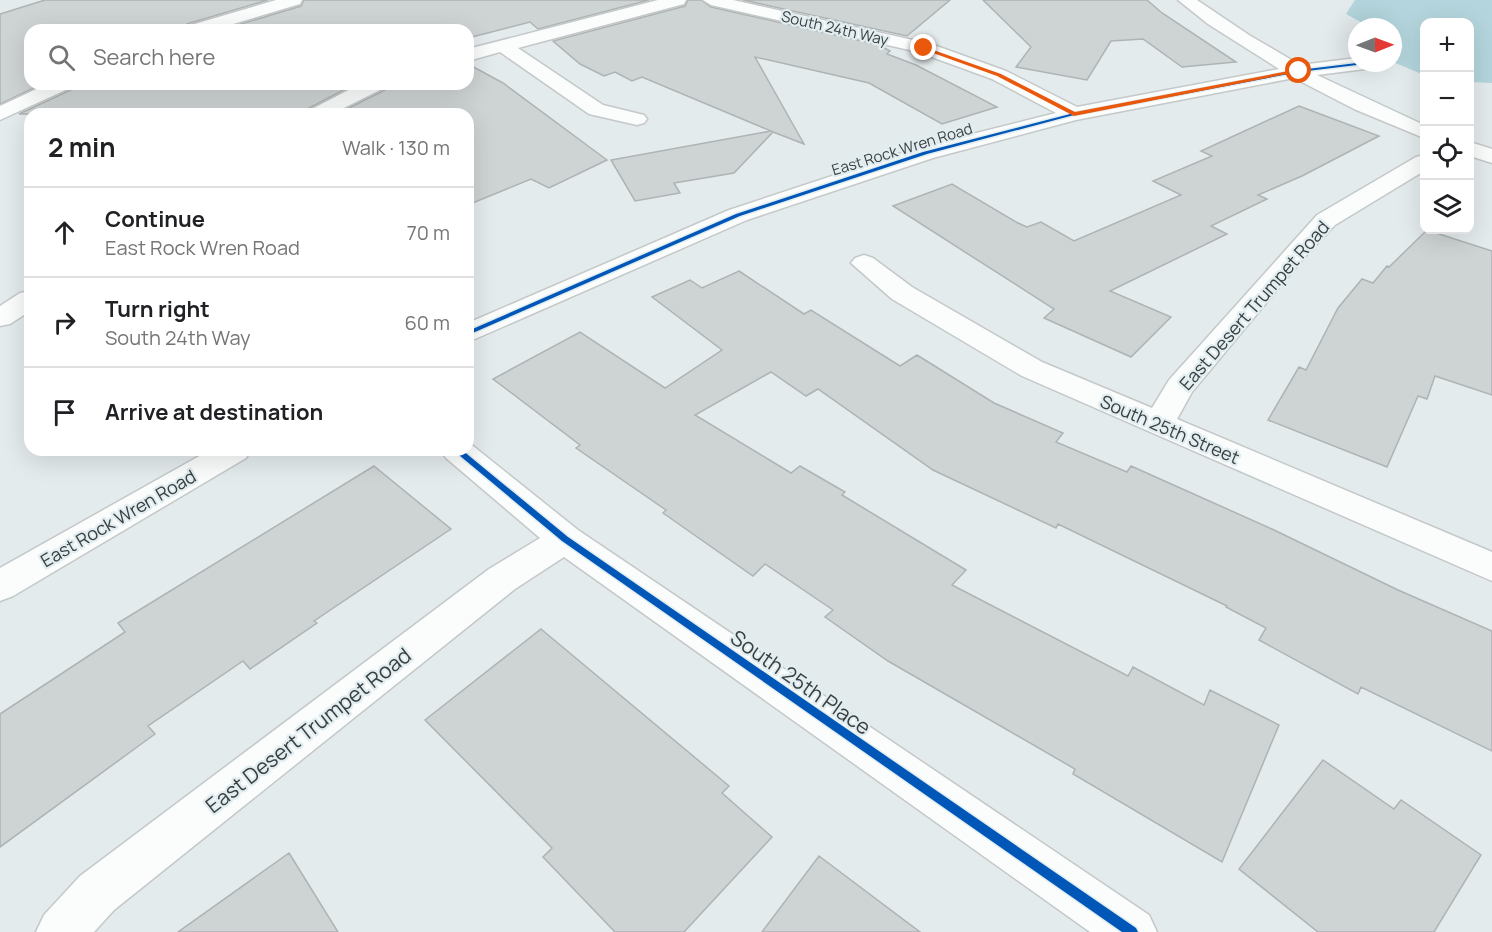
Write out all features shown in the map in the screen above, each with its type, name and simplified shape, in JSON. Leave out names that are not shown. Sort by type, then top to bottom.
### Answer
[{"type":"street","points":[[214,24],[294,0]]},
{"type":"street","points":[[474,53],[678,0]]},
{"type":"street","name":"South 24th Way","points":[[711,0],[924,48],[999,75],[1074,114]]},
{"type":"street","points":[[1186,0],[1221,26],[1332,91],[1420,130]]},
{"type":"street","points":[[924,48],[950,35]]},
{"type":"street","points":[[503,46],[596,110],[637,119]]},
{"type":"street","name":"East Rock Wren Road","points":[[474,330],[738,215],[924,153],[1074,114],[1299,71],[1348,65]]},
{"type":"street","points":[[0,114],[50,90]]},
{"type":"street","points":[[328,108],[362,90]]},
{"type":"street","points":[[1474,150],[1492,156]]},
{"type":"street","name":"East Desert Trumpet Road","points":[[1158,424],[1180,387],[1293,255],[1326,220],[1420,165]]},
{"type":"street","name":"South 25th Street","points":[[864,263],[902,293],[1032,369],[1492,567]]},
{"type":"street","points":[[0,318],[24,303]]},
{"type":"street","name":"East Rock Wren Road","points":[[0,586],[225,456]]},
{"type":"street","name":"South 25th Place","points":[[464,456],[566,539],[1132,932]]},
{"type":"street","name":"East Desert Trumpet Road","points":[[61,932],[97,894],[125,872],[502,579],[566,539]]},
{"type":"shaded area","points":[[1355,0],[1492,0],[1492,83],[1474,82],[1474,18],[1420,18],[1420,73],[1402,66],[1402,18],[1353,18],[1346,14]]},
{"type":"building","points":[[45,0],[268,0],[187,24],[24,24],[24,90],[29,90],[0,104],[0,14]]},
{"type":"building","points":[[304,0],[649,0],[538,29],[530,22],[474,36],[474,24],[241,24],[301,6]]},
{"type":"building","points":[[688,0],[701,0],[711,7],[879,45],[890,51],[887,54],[916,65],[997,107],[942,124],[869,83],[755,57],[804,144],[773,132],[734,173],[674,183],[680,193],[635,201],[611,160],[771,131],[642,77],[632,81],[615,72],[604,76],[580,64],[553,41],[685,6]]},
{"type":"building","points":[[743,0],[950,0],[907,36]]},
{"type":"building","points":[[983,0],[1147,0],[1162,13],[1236,62],[1182,67],[1143,39],[1111,41],[1087,80],[1016,67],[1031,47]]},
{"type":"building","points":[[474,67],[503,83],[607,160],[549,188],[531,179],[474,203],[474,108],[349,108],[385,90],[474,90]]},
{"type":"building","points":[[71,90],[344,90],[309,108],[32,108]]},
{"type":"building","points":[[1299,106],[1379,136],[1302,176],[1258,195],[1267,199],[1211,226],[1227,234],[1110,291],[1171,317],[1131,357],[1044,318],[1054,309],[893,206],[952,184],[1018,223],[1027,227],[1041,222],[1074,241],[1181,195],[1153,181],[1212,156],[1201,151]]},
{"type":"building","points":[[1423,234],[1439,234],[1492,251],[1492,395],[1435,376],[1427,399],[1418,396],[1387,467],[1268,420],[1299,367],[1306,370],[1338,308],[1362,279],[1373,283],[1387,266],[1389,267]]},
{"type":"building","points":[[739,271],[804,314],[811,310],[900,366],[917,355],[994,403],[1063,433],[1056,442],[1127,472],[1131,466],[1492,631],[1492,751],[1361,687],[1358,694],[1259,640],[1266,628],[1227,606],[1058,524],[1056,528],[933,470],[818,389],[806,396],[771,372],[695,415],[791,473],[800,466],[845,492],[842,495],[966,570],[952,585],[1128,676],[1133,667],[1204,705],[1210,690],[1279,725],[1222,862],[1073,774],[1075,769],[888,661],[825,617],[833,610],[765,564],[753,576],[663,513],[666,510],[576,448],[580,445],[493,379],[580,332],[665,388],[722,350],[652,297],[690,280],[702,288]]},
{"type":"building","points":[[374,466],[451,529],[314,621],[317,623],[250,669],[243,661],[148,726],[155,734],[0,847],[0,714],[125,632],[118,623]]},
{"type":"building","points":[[541,629],[729,786],[722,793],[772,837],[684,932],[615,932],[543,857],[552,848],[425,720]]},
{"type":"building","points":[[1323,760],[1394,809],[1401,800],[1481,855],[1434,932],[1318,932],[1239,869]]},
{"type":"building","points":[[289,853],[338,932],[178,932]]},
{"type":"building","points":[[819,856],[920,932],[762,932]]},
{"type":"cycle path","points":[[474,330],[738,215],[925,153],[1074,114],[1299,71],[1348,65]]},
{"type":"cycle path","points":[[464,456],[565,539],[1132,932]]},
{"type":"route","points":[[924,48],[999,75],[1074,114],[1299,71]]}]
